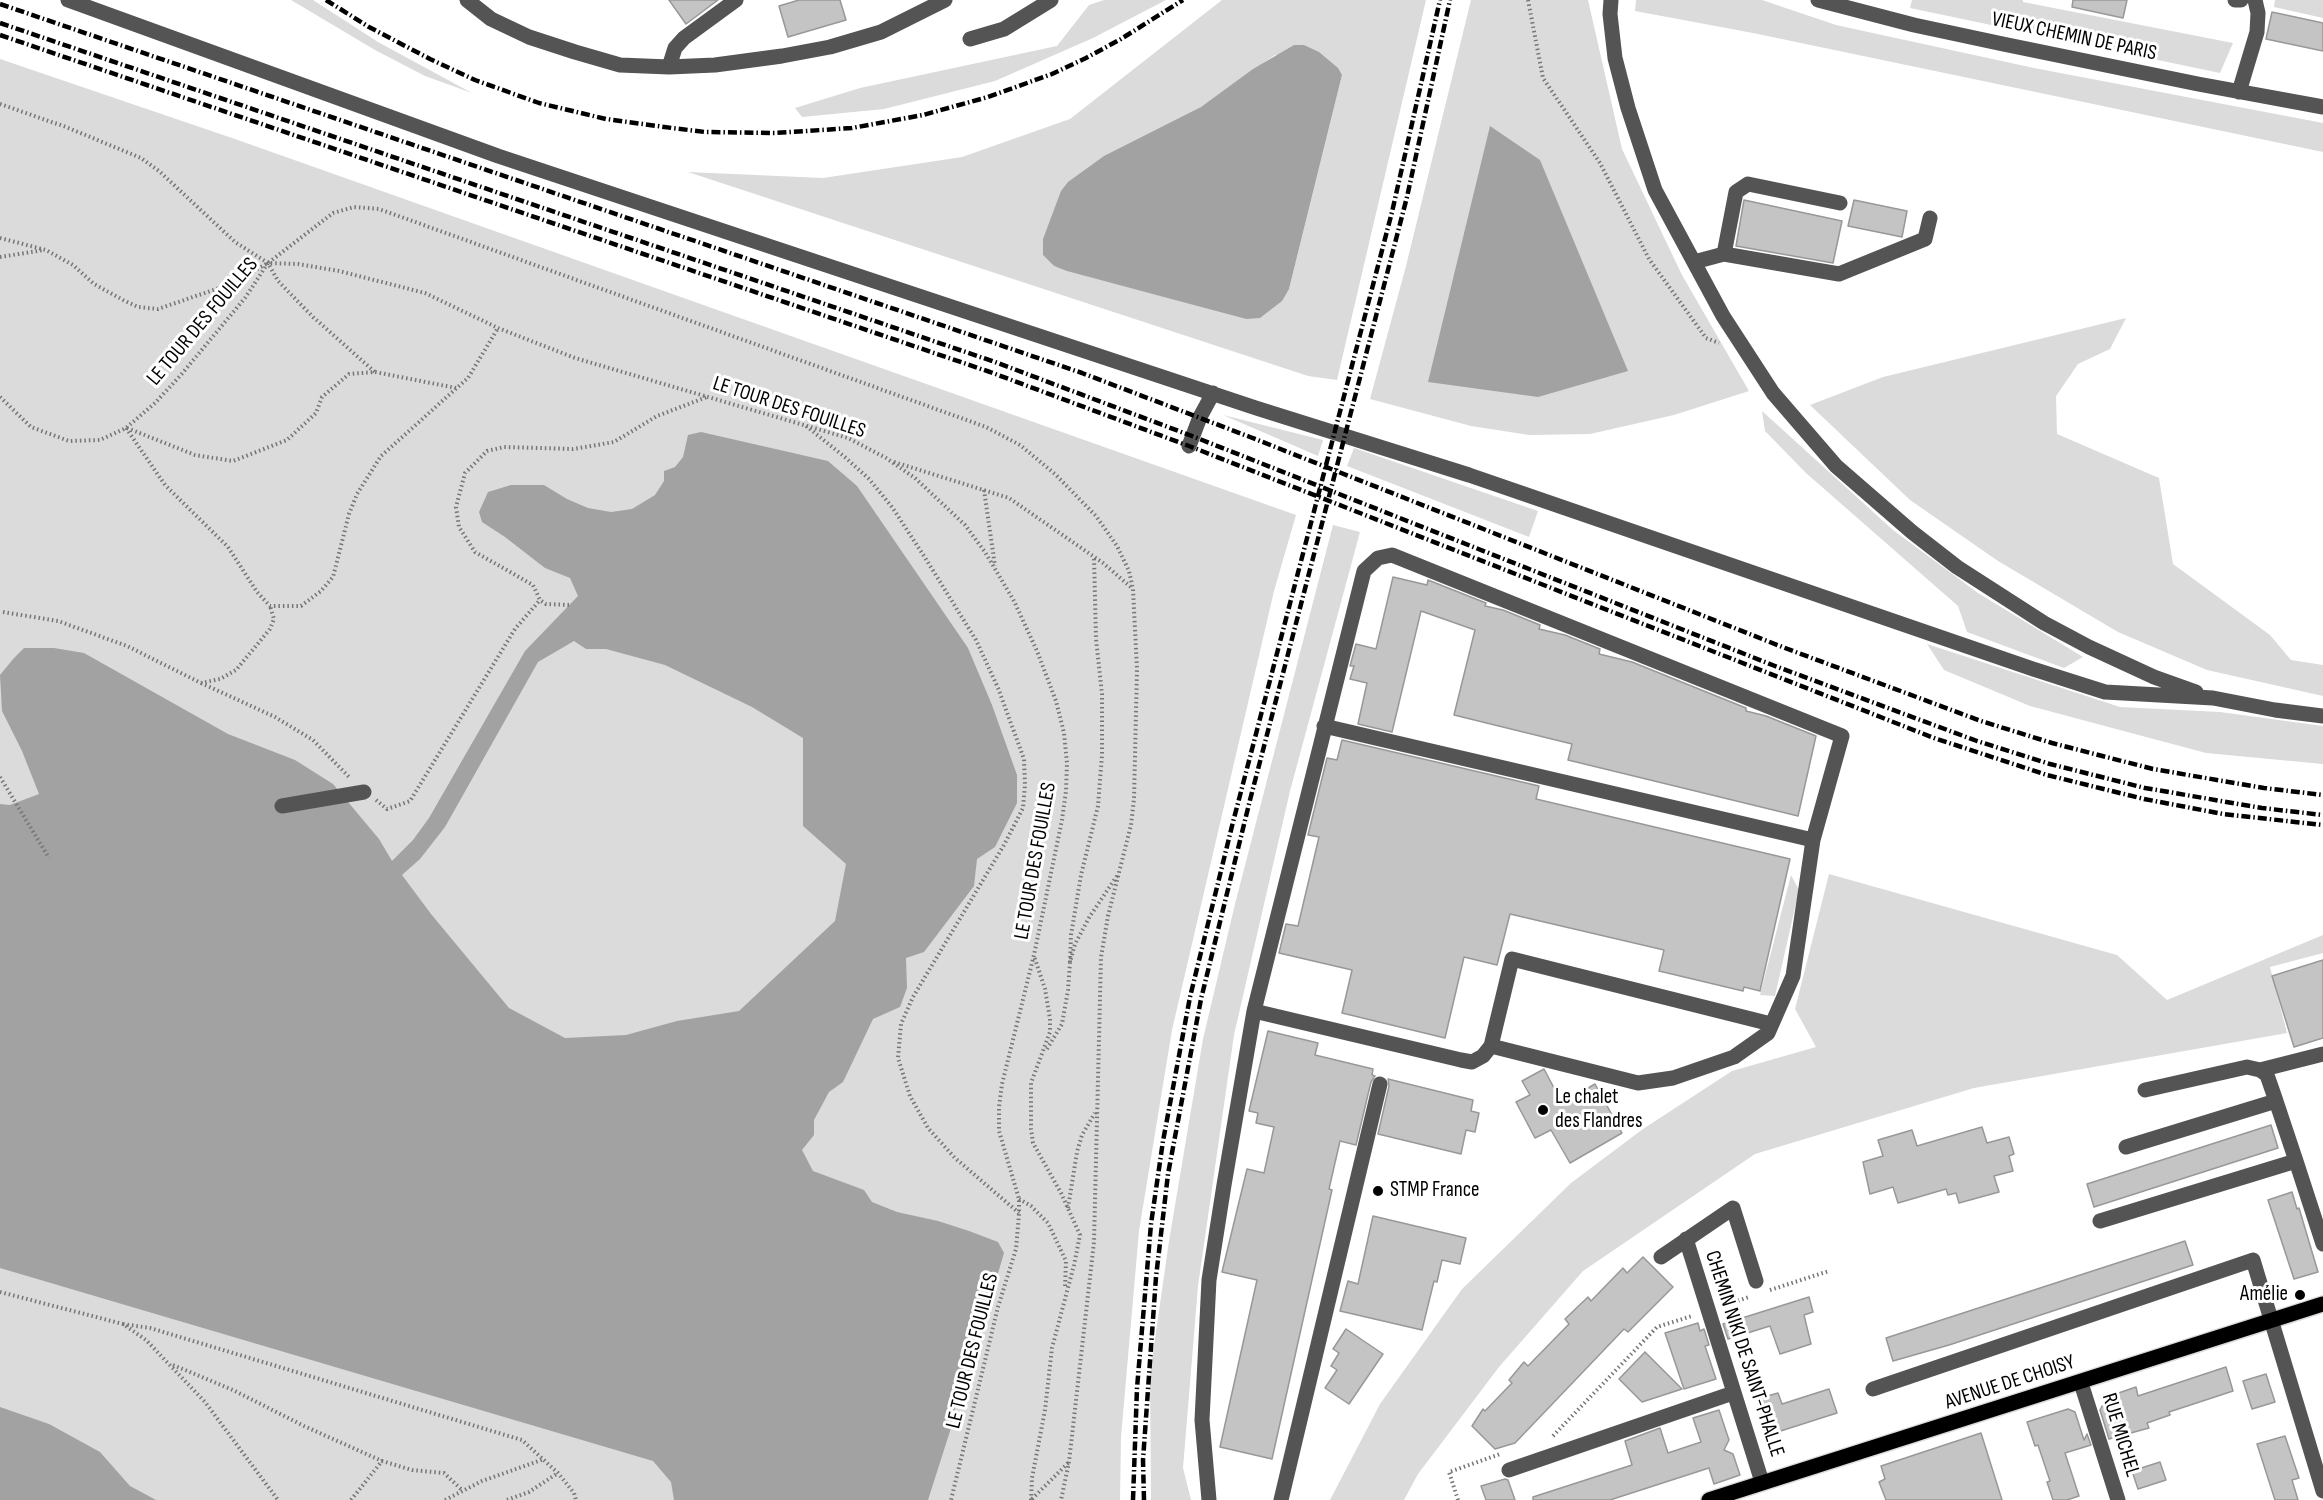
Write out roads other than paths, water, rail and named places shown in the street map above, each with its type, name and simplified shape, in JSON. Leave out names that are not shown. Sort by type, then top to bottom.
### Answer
[{"type":"main road","name":"AVENUE DE CHOISY","points":[[1709,1500],[2323,1304]]},
{"type":"street","points":[[68,0],[498,156],[1213,393],[1469,475],[2105,692],[2213,698],[2275,710],[2323,716]]},
{"type":"street","points":[[467,0],[491,19],[529,37],[620,65],[669,67],[715,65],[830,47],[881,33],[941,1]]},
{"type":"street","points":[[669,67],[675,48],[684,38],[736,0]]},
{"type":"street","points":[[970,39],[1004,29],[1051,0]]},
{"type":"street","points":[[1611,0],[1610,14],[1615,58],[1628,108],[1655,190],[1723,316],[1773,393],[1836,466],[1912,532],[1957,567],[2044,623],[2089,647],[2154,677],[2213,698]]},
{"type":"street","name":"VIEUX CHEMIN DE PARIS","points":[[1818,0],[1914,25],[2239,92],[2323,107]]},
{"type":"street","points":[[2235,0],[2241,0]]},
{"type":"street","points":[[2239,92],[2257,32],[2258,13],[2255,0]]},
{"type":"street","points":[[1724,254],[1736,192],[1748,184],[1840,203]]},
{"type":"street","points":[[1694,262],[1724,254],[1839,274],[1925,239],[1930,219]]},
{"type":"street","points":[[1189,446],[1200,417],[1213,393]]},
{"type":"street","points":[[1209,1500],[1202,1420],[1209,1280],[1254,1011],[1364,571],[1378,558],[1392,555],[1842,736],[1814,840],[1793,976],[1768,1033],[1734,1057],[1673,1078],[1638,1083],[1491,1046]]},
{"type":"street","points":[[1324,726],[1814,840]]},
{"type":"street","points":[[282,806],[364,792]]},
{"type":"street","points":[[1254,1011],[1472,1062],[1483,1056],[1491,1046],[1512,959],[1772,1023]]},
{"type":"street","points":[[2260,1070],[2323,1054]]},
{"type":"street","points":[[2145,1090],[2247,1067],[2260,1070],[2266,1075],[2323,1244]]},
{"type":"street","points":[[1281,1500],[1380,1084]]},
{"type":"street","points":[[2126,1147],[2276,1101]]},
{"type":"street","points":[[2100,1221],[2296,1161]]},
{"type":"street","points":[[1660,1257],[1733,1208],[1759,1287]]},
{"type":"street","name":"CHEMIN NIKI DE SAINT-PHALLE","points":[[1686,1239],[1762,1482]]},
{"type":"street","points":[[1873,1389],[2253,1260],[2323,1491]]},
{"type":"street","name":"RUE MICHEL","points":[[2081,1383],[2118,1500]]},
{"type":"street","points":[[1509,1470],[1733,1393]]},
{"type":"railway","points":[[326,0],[369,27],[430,59],[475,80],[539,103],[606,119],[672,128],[705,132],[775,133],[852,128],[923,115],[988,97],[1052,74],[1086,58],[1183,0]]},
{"type":"railway","points":[[1133,1500],[1137,1388],[1151,1224],[1163,1141],[1190,997],[1232,826],[1392,212],[1440,0]]},
{"type":"railway","points":[[1144,1500],[1143,1460],[1156,1277],[1168,1174],[1201,999],[1250,800],[1407,197],[1450,0]]},
{"type":"railway","points":[[0,4],[1082,373],[1785,648],[1981,721],[2052,743],[2153,769],[2264,788],[2323,795]]},
{"type":"railway","points":[[0,23],[995,362],[1192,436],[1775,666],[1977,741],[2050,764],[2145,788],[2262,808],[2323,815]]},
{"type":"railway","points":[[0,35],[990,372],[1189,446],[1934,738],[2047,775],[2144,799],[2223,814],[2323,825]]},
{"type":"place","name":"Le chalet des Flandres","points":[[1543,1110]]},
{"type":"place","name":"STMP France","points":[[1378,1191]]},
{"type":"place","name":"Amélie","points":[[2300,1295]]}]
